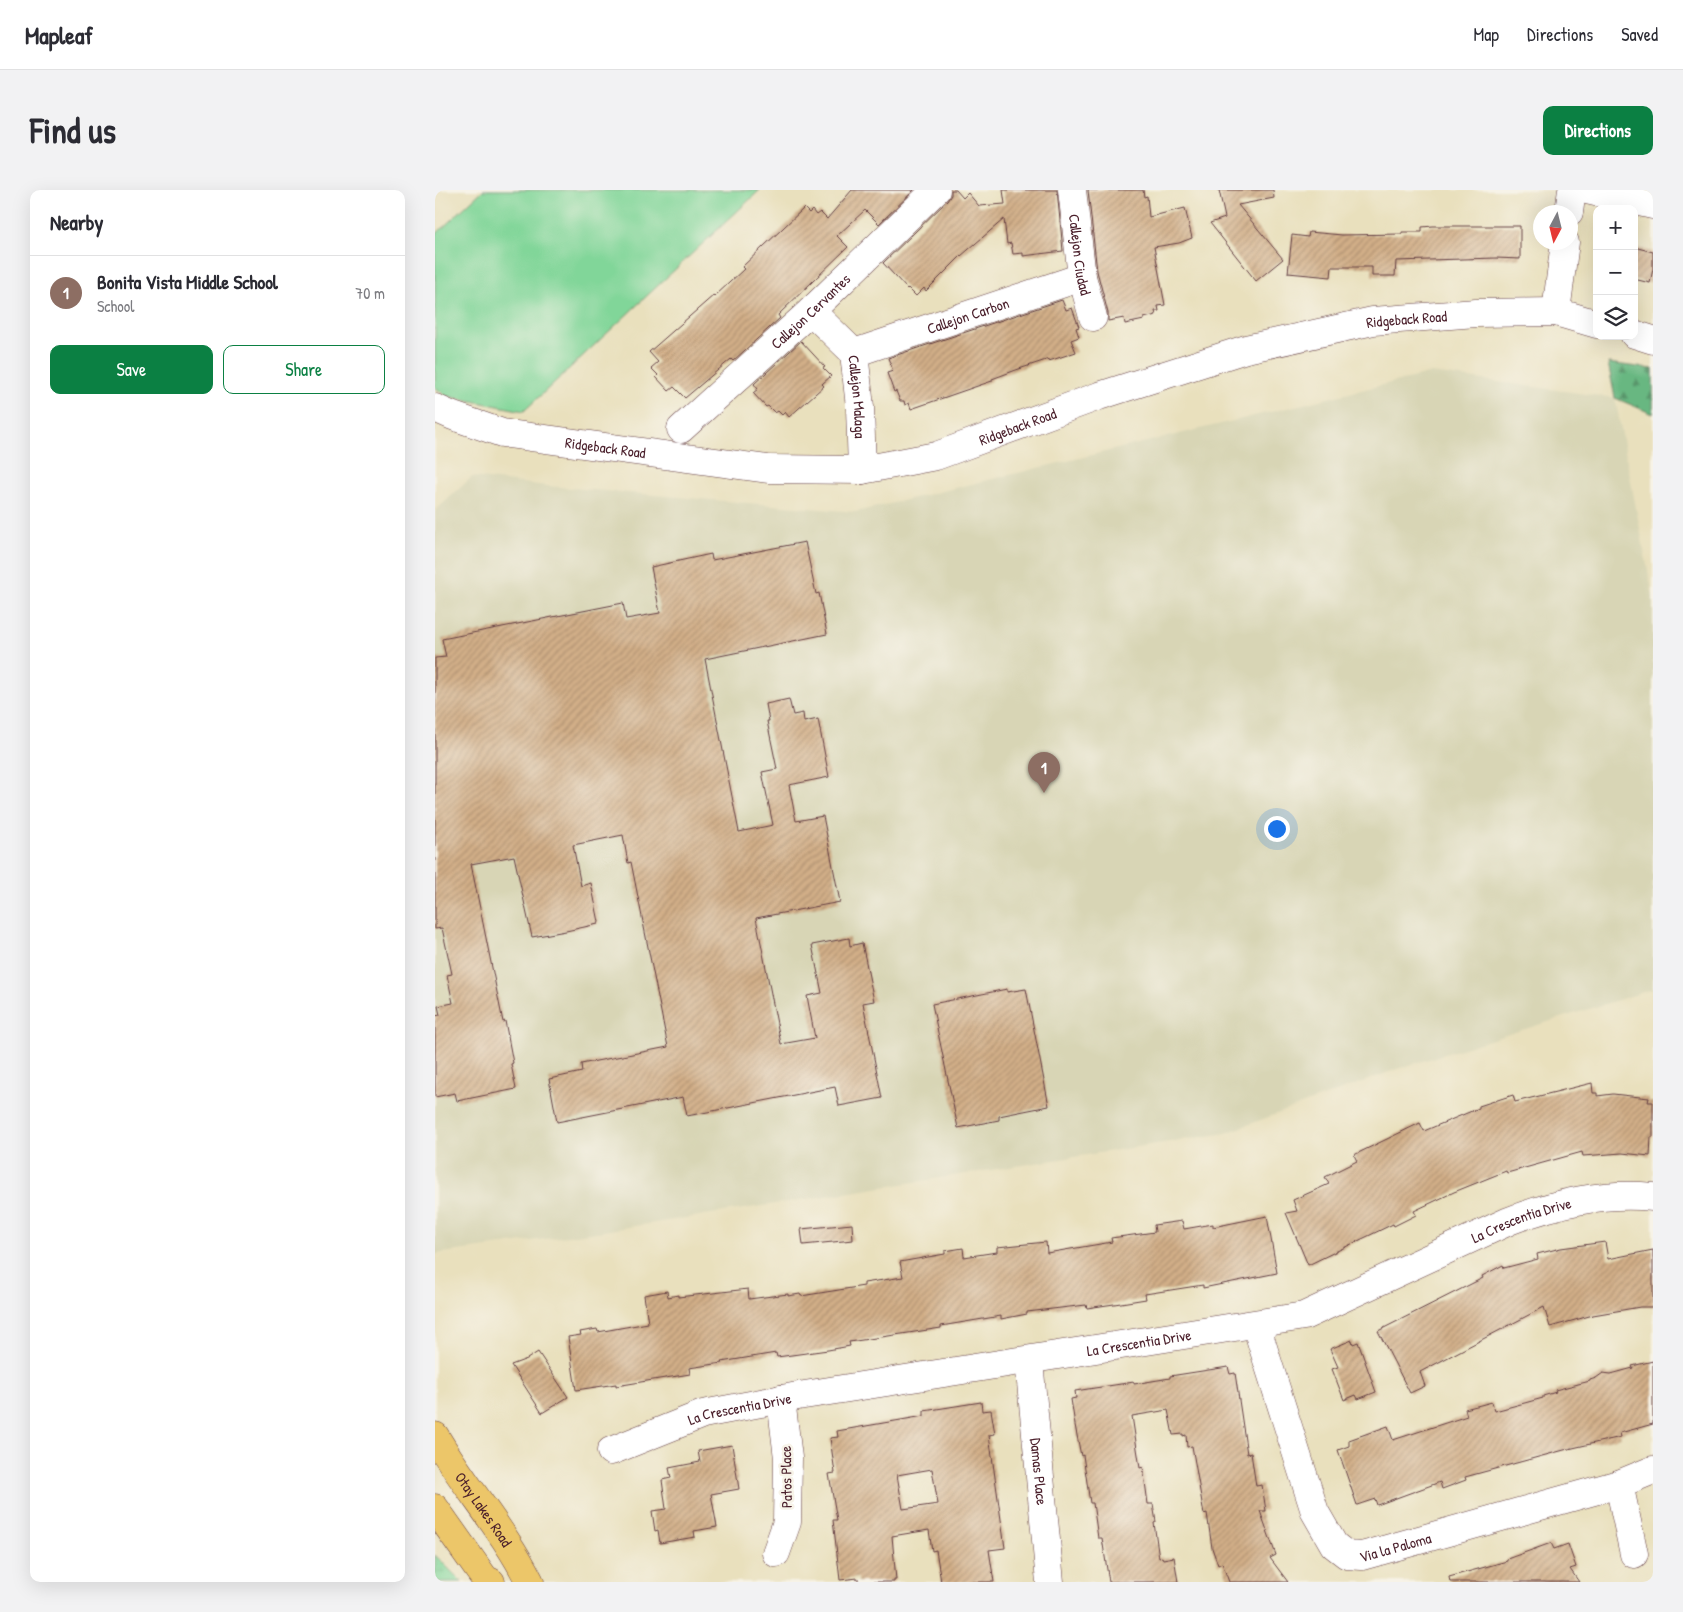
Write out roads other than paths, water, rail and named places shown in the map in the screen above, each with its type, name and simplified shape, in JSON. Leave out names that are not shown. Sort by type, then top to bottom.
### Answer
[{"type":"main road","name":"Otay Lakes Road","points":[[435,1436],[448,1458],[518,1557],[530,1582]]},
{"type":"main road","points":[[435,1508],[485,1579],[491,1582]]},
{"type":"street","name":"Callejon Cervantes","points":[[681,429],[811,311],[936,190]]},
{"type":"street","name":"Callejon Ciudad","points":[[1072,190],[1082,276],[1093,317]]},
{"type":"street","points":[[1570,205],[1571,190]]},
{"type":"street","points":[[1587,190],[1653,205]]},
{"type":"street","points":[[1556,312],[1564,250]]},
{"type":"street","name":"Callejon Carbon","points":[[854,353],[1082,276]]},
{"type":"street","name":"Callejon Malaga","points":[[811,311],[854,353],[860,407],[862,470]]},
{"type":"street","name":"Ridgeback Road","points":[[435,408],[502,432],[768,469],[862,470],[936,456],[1099,396],[1246,348],[1373,321],[1476,313],[1556,312],[1593,323]]},
{"type":"street","points":[[1638,335],[1653,340]]},
{"type":"street","name":"La Crescentia Drive","points":[[611,1451],[703,1414],[781,1399],[1304,1316],[1534,1211],[1587,1198],[1614,1196],[1653,1197]]},
{"type":"street","name":"Via la Paloma","points":[[1256,1325],[1315,1512],[1334,1545],[1347,1554],[1362,1556],[1619,1484],[1653,1470]]},
{"type":"street","name":"Damas Place","points":[[1029,1361],[1050,1582]]},
{"type":"street","name":"Patos Place","points":[[777,1553],[787,1522],[788,1458],[781,1399]]},
{"type":"street","points":[[1619,1484],[1635,1554]]},
{"type":"place","name":"Bonita Vista Middle School","points":[[1044,793]]}]
